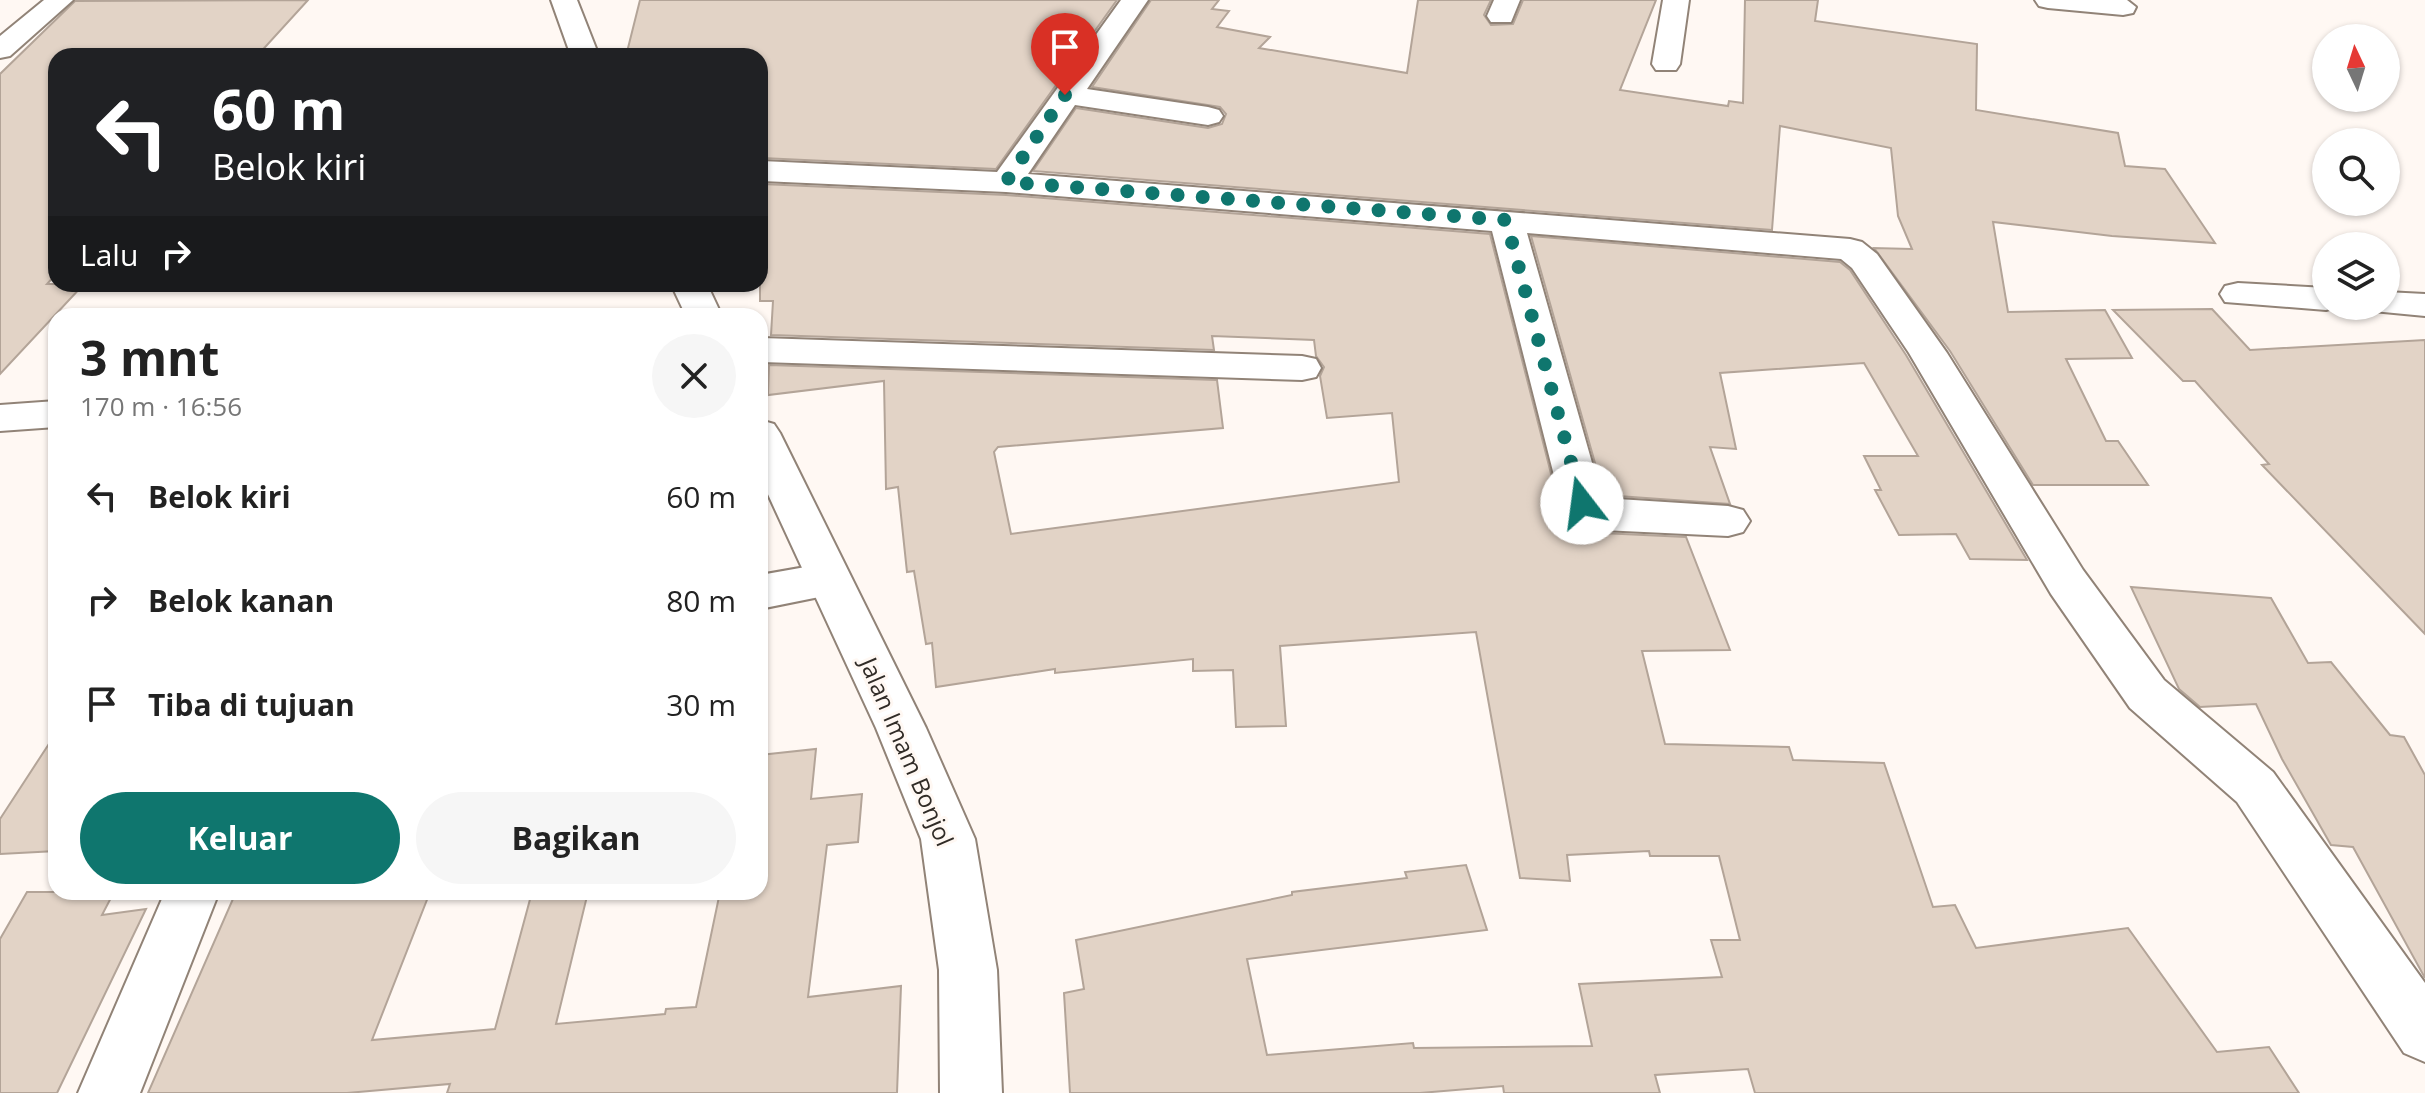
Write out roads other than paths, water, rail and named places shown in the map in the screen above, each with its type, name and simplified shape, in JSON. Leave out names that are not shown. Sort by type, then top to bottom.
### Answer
[{"type":"street","points":[[0,50],[60,0]]},
{"type":"street","points":[[564,0],[582,48]]},
{"type":"street","points":[[1006,182],[1135,0]]},
{"type":"street","points":[[1666,64],[1676,0]]},
{"type":"street","points":[[2048,0],[2123,7]]},
{"type":"street","points":[[1065,95],[1208,116]]},
{"type":"street","points":[[768,171],[1006,182],[1850,249],[1865,261],[1928,353],[2067,582],[2138,682],[2204,746],[2255,787],[2425,1033]]},
{"type":"street","points":[[1506,220],[1582,503],[1589,511],[1602,515],[1728,521]]},
{"type":"street","points":[[2238,294],[2312,298]]},
{"type":"street","points":[[2400,304],[2425,305]]},
{"type":"street","points":[[768,350],[1302,368]]},
{"type":"street","points":[[0,418],[48,415]]},
{"type":"street","name":"Jalan Imam Bonjol","points":[[768,450],[901,728],[948,839],[968,970],[971,1093]]},
{"type":"street","points":[[768,591],[828,580]]},
{"type":"street","points":[[109,1093],[189,900]]}]
